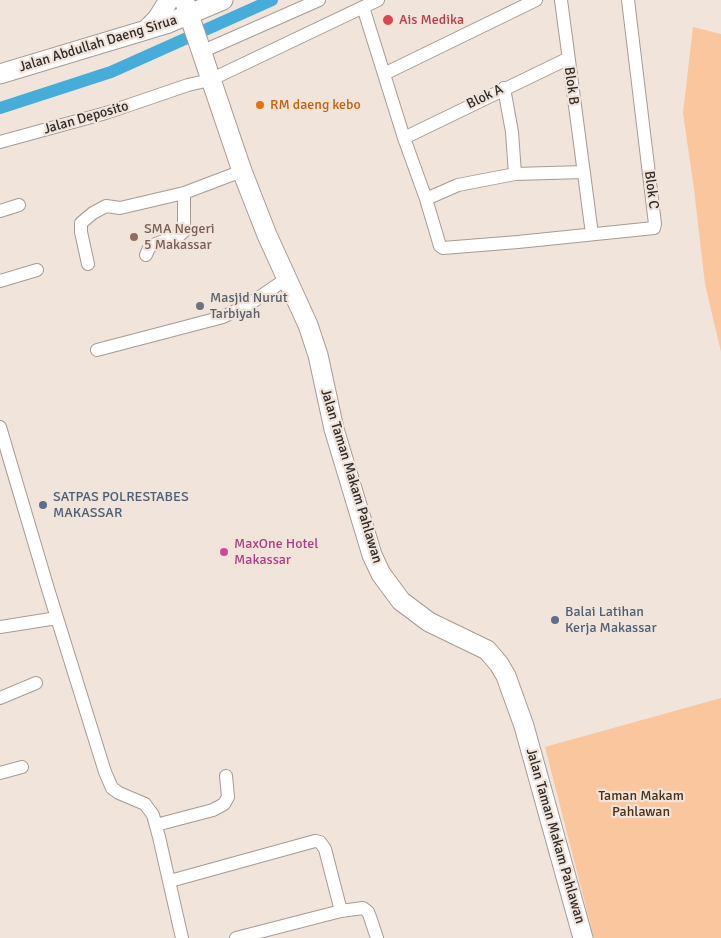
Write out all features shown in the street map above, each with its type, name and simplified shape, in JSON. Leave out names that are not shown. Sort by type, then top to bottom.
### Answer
[{"type":"main road","points":[[144,31],[157,20],[169,0]]},
{"type":"main road","name":"Jalan Abdullah Daeng Sirua","points":[[0,74],[144,31],[224,0]]},
{"type":"main road","name":"Jalan Taman Makam Pahlawan","points":[[189,12],[210,80],[242,171],[286,279],[308,325],[318,355],[334,429],[372,555],[381,574],[401,601],[429,622],[487,650],[506,676],[524,726],[583,938]]},
{"type":"street","points":[[200,49],[319,0]]},
{"type":"street","name":"Jalan Deposito","points":[[0,142],[210,80],[378,0]]},
{"type":"street","points":[[384,74],[536,0]]},
{"type":"street","name":"Blok B","points":[[561,0],[592,234]]},
{"type":"street","name":"Blok C","points":[[426,198],[441,248],[654,228],[656,224],[628,0]]},
{"type":"street","points":[[363,7],[404,138],[426,198],[458,185],[515,174],[584,172]]},
{"type":"street","name":"Blok A","points":[[404,138],[568,58]]},
{"type":"street","points":[[504,88],[512,132],[515,174]]},
{"type":"street","points":[[88,264],[81,232],[81,223],[106,206],[120,208],[184,193],[242,171]]},
{"type":"street","points":[[146,255],[149,248],[153,245],[184,231],[184,193]]},
{"type":"street","points":[[0,211],[19,205]]},
{"type":"street","points":[[0,282],[37,270]]},
{"type":"street","points":[[97,350],[223,317],[251,303],[286,279]]},
{"type":"street","points":[[0,426],[108,782],[119,793],[145,804],[153,815],[182,938]]},
{"type":"street","points":[[0,627],[57,618]]},
{"type":"street","points":[[0,698],[36,683]]},
{"type":"street","points":[[0,773],[22,767]]},
{"type":"street","points":[[156,824],[213,810],[224,804],[228,797],[226,776]]},
{"type":"street","points":[[170,881],[315,841],[320,842],[325,849],[342,911]]},
{"type":"street","points":[[236,938],[342,911],[363,908],[368,912],[377,938]]},
{"type":"green space","points":[[693,27],[721,34],[721,352],[705,284],[683,113]]},
{"type":"green space","name":"Taman Makam Pahlawan","points":[[721,698],[721,938],[594,938],[545,747]]},
{"type":"waterway","points":[[0,108],[111,72],[272,0]]},
{"type":"place","name":"Ais Medika","points":[[388,20]]},
{"type":"place","name":"RM daeng kebo","points":[[260,105]]},
{"type":"place","name":"SMA Negeri 5 Makassar","points":[[134,237]]},
{"type":"place","name":"Masjid Nurut Tarbiyah","points":[[200,306]]},
{"type":"place","name":"SATPAS POLRESTABES MAKASSAR","points":[[43,505]]},
{"type":"place","name":"MaxOne Hotel Makassar","points":[[224,552]]},
{"type":"place","name":"Balai Latihan Kerja Makassar","points":[[555,620]]}]
